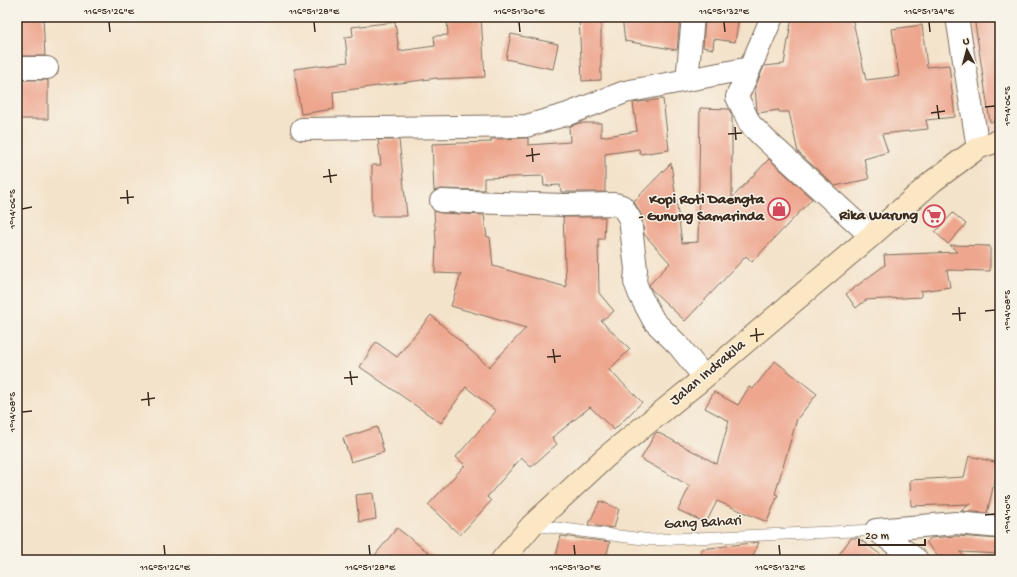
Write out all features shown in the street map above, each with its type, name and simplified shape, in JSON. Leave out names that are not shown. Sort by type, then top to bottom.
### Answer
[{"type":"street","points":[[687,80],[693,17]]},
{"type":"street","points":[[772,17],[737,97],[750,124],[871,236]]},
{"type":"street","points":[[957,17],[978,148]]},
{"type":"street","points":[[17,68],[47,68]]},
{"type":"street","points":[[302,129],[526,126],[568,114],[625,92],[750,68]]},
{"type":"street","name":"Jalan Indrakila","points":[[502,560],[532,525],[607,456],[704,377],[871,236],[933,181],[978,148],[1000,140]]},
{"type":"street","points":[[441,201],[565,205],[615,204],[622,206],[630,219],[636,269],[635,282],[640,295],[654,321],[679,346],[704,377]]},
{"type":"street","points":[[876,530],[956,523],[1000,527]]},
{"type":"street","points":[[876,530],[917,560]]},
{"type":"lane","name":"Gang Bahari","points":[[532,525],[651,540],[876,530]]},
{"type":"shaded area","points":[[968,17],[1000,17],[1000,130],[988,132]]},
{"type":"building","points":[[18,17],[43,17],[45,56],[19,56]]},
{"type":"building","points":[[481,17],[485,77],[437,78],[333,92],[334,109],[301,114],[294,69],[348,62],[345,37],[353,36],[352,27],[395,22],[399,51],[435,46],[434,36],[448,35],[447,19]]},
{"type":"building","points":[[579,17],[601,17],[601,80],[582,81]]},
{"type":"building","points":[[622,17],[680,17],[677,50],[625,41]]},
{"type":"building","points":[[705,17],[739,17],[735,42],[714,39],[713,49],[703,47]]},
{"type":"building","points":[[792,17],[852,17],[866,80],[899,76],[892,29],[922,25],[927,67],[949,65],[955,117],[926,120],[928,129],[882,134],[888,152],[864,159],[869,179],[835,186],[798,152],[789,112],[779,112],[779,110],[758,113],[757,111],[755,88],[764,66],[784,64]]},
{"type":"building","points":[[974,17],[1000,17],[1000,121],[990,122]]},
{"type":"building","points":[[511,34],[558,44],[553,69],[506,59]]},
{"type":"building","points":[[17,80],[48,80],[48,119],[17,119]]},
{"type":"building","points":[[663,99],[669,150],[640,154],[639,149],[605,154],[605,192],[561,192],[560,185],[544,186],[543,176],[484,178],[484,190],[441,189],[434,191],[432,144],[491,142],[491,139],[528,138],[528,145],[570,142],[569,127],[579,123],[601,123],[601,137],[637,131],[633,103]]},
{"type":"building","points":[[700,108],[729,109],[732,116],[732,198],[769,159],[812,199],[752,262],[746,256],[685,321],[651,289],[649,285],[670,263],[644,234],[642,217],[634,201],[671,163],[682,243],[698,242]]},
{"type":"building","points":[[378,140],[399,140],[407,216],[372,216],[372,165],[381,165]]},
{"type":"building","points":[[434,211],[441,213],[484,215],[487,237],[490,237],[493,266],[566,287],[563,217],[605,217],[604,239],[598,239],[599,293],[614,311],[601,321],[630,349],[609,370],[642,402],[614,430],[590,407],[552,438],[557,444],[531,467],[521,458],[487,497],[491,501],[460,535],[428,505],[465,465],[456,457],[496,411],[466,387],[441,423],[360,367],[376,342],[397,357],[431,315],[489,367],[526,328],[451,306],[461,274],[435,273],[436,241]]},
{"type":"building","points":[[953,213],[966,224],[948,244],[935,232]]},
{"type":"building","points":[[950,245],[990,246],[990,271],[947,270],[950,287],[921,291],[921,297],[866,300],[856,308],[846,294],[885,265],[884,255],[957,252]]},
{"type":"building","points":[[775,361],[817,394],[797,419],[775,494],[778,495],[767,522],[717,501],[706,523],[678,510],[690,486],[641,459],[655,434],[657,432],[717,464],[729,421],[705,408],[714,392],[738,405],[749,387],[753,389]]},
{"type":"building","points":[[377,427],[384,452],[351,462],[343,438]]},
{"type":"building","points":[[969,456],[999,463],[987,513],[961,511],[970,504],[911,506],[910,480],[964,477]]},
{"type":"building","points":[[373,493],[376,519],[359,522],[356,495]]},
{"type":"building","points":[[600,501],[619,509],[614,528],[588,525]]},
{"type":"building","points":[[397,528],[438,560],[371,560]]},
{"type":"building","points":[[561,536],[610,542],[605,560],[555,560]]},
{"type":"building","points":[[956,536],[1000,539],[1000,554],[960,552],[967,560],[941,560],[926,542],[931,538]]},
{"type":"building","points":[[851,538],[858,538],[888,560],[835,560]]},
{"type":"building","points":[[759,542],[751,560],[701,560],[701,549]]},
{"type":"place","name":"Kopi Roti Daengta - Gunung Samarinda","points":[[779,209]]},
{"type":"place","name":"Rika Warung","points":[[934,216]]}]
